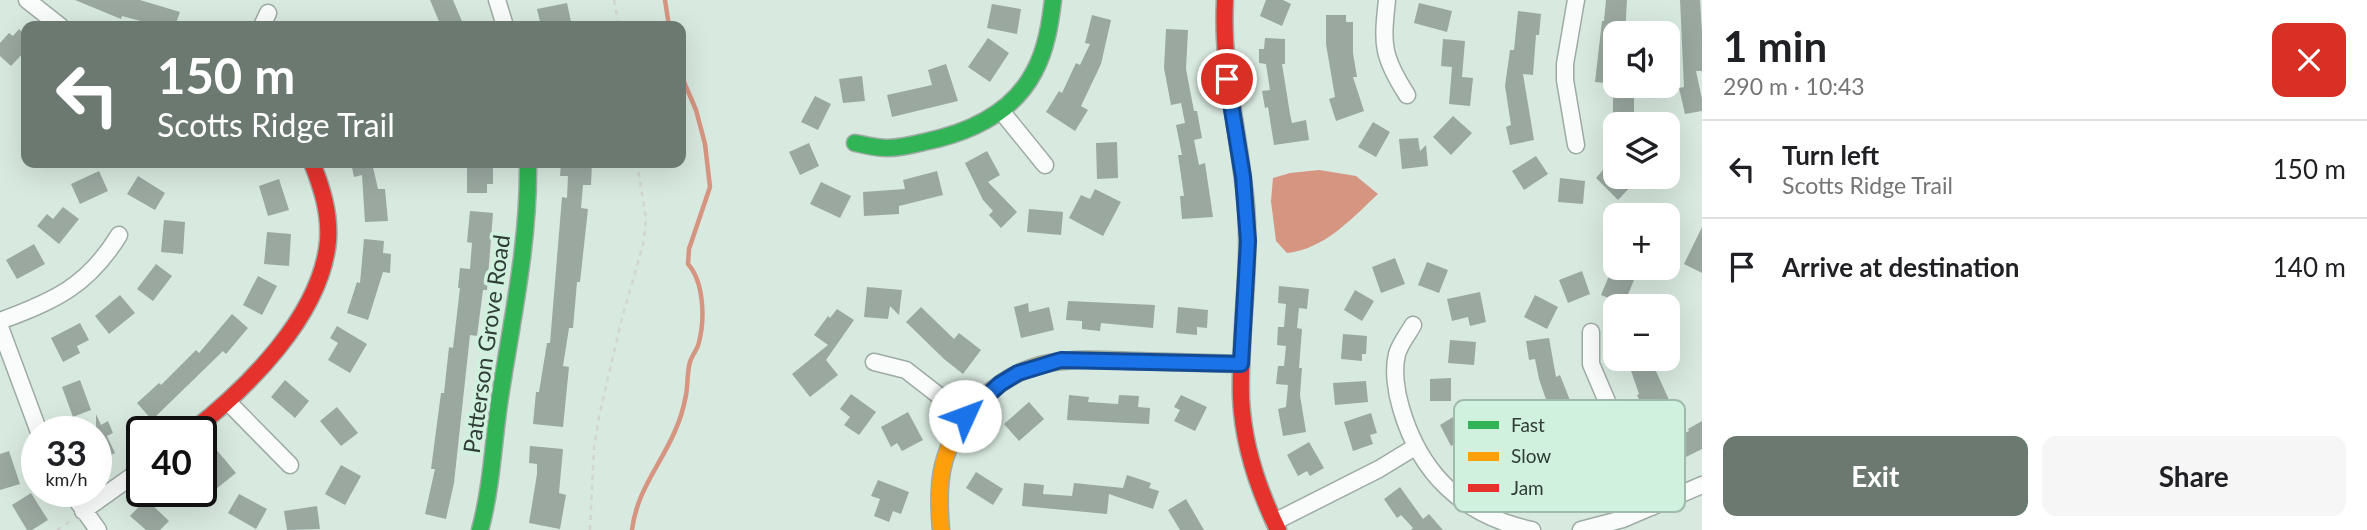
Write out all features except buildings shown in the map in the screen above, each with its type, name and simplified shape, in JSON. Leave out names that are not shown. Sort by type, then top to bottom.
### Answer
[{"type":"street","points":[[27,0],[54,21]]},
{"type":"street","points":[[497,0],[503,21]]},
{"type":"street","points":[[855,143],[889,148],[915,144],[963,132],[1002,112],[1028,81],[1042,55],[1049,36],[1053,0]]},
{"type":"street","points":[[1225,0],[1224,58],[1243,177],[1248,241],[1241,398],[1248,446],[1257,479],[1276,526],[1415,447]]},
{"type":"street","points":[[1387,0],[1384,47],[1388,64],[1407,95]]},
{"type":"street","points":[[1576,0],[1565,64],[1565,80],[1576,145]]},
{"type":"street","points":[[1002,112],[1045,165]]},
{"type":"street","points":[[211,416],[228,402],[291,331],[317,286],[327,250],[328,230],[324,196],[314,168]]},
{"type":"street","name":"Patterson Grove Road","points":[[480,530],[487,510],[499,402],[521,279],[528,212],[528,168]]},
{"type":"street","points":[[0,321],[45,304],[76,285],[105,258],[119,235]]},
{"type":"street","points":[[1413,325],[1398,352],[1396,379],[1399,401],[1415,447],[1438,479],[1454,494]]},
{"type":"street","points":[[0,327],[33,416]]},
{"type":"street","points":[[1591,332],[1591,365],[1606,400]]},
{"type":"street","points":[[941,530],[938,491],[941,469],[951,442],[965,416],[1000,384],[1018,373],[1061,360],[1241,364]]},
{"type":"street","points":[[874,362],[906,370],[965,416]]},
{"type":"street","points":[[228,402],[289,466]]},
{"type":"street","points":[[80,513],[126,480]]},
{"type":"street","points":[[1685,492],[1702,485]]},
{"type":"street","points":[[77,507],[98,530]]},
{"type":"street","points":[[1482,512],[1532,530]]},
{"type":"street","points":[[1581,530],[1640,512]]},
{"type":"path","points":[[614,0],[618,21]]},
{"type":"path","points":[[590,530],[594,448],[599,417],[622,318],[644,241],[646,218],[638,168]]},
{"type":"path","points":[[57,530],[80,513]]},
{"type":"shaded area","points":[[1319,170],[1356,176],[1378,194],[1325,239],[1313,246],[1287,253],[1276,241],[1271,201],[1273,178]]},
{"type":"waterway","points":[[665,0],[668,21]]},
{"type":"waterway","points":[[632,530],[644,490],[680,418],[689,366],[701,333],[702,301],[697,281],[688,264],[689,249],[710,187],[705,144],[696,110],[686,87]]},
{"type":"traffic: fast","points":[[855,143],[887,148],[915,144],[957,133],[1001,110],[1025,87],[1038,64],[1047,37],[1053,0]]},
{"type":"traffic: fast","points":[[480,530],[490,480],[523,252],[528,168]]},
{"type":"traffic: slow","points":[[941,530],[940,482],[943,466],[957,430],[981,399],[1013,376],[1030,368],[1070,360],[1241,364]]},
{"type":"traffic: jam","points":[[1225,0],[1226,52],[1247,230],[1241,374],[1242,415],[1253,466],[1278,530]]},
{"type":"traffic: jam","points":[[211,416],[278,348],[312,296],[328,241],[328,221],[314,168]]},
{"type":"route","points":[[965,416],[1000,384],[1018,373],[1061,360],[1241,364],[1248,241],[1247,206],[1227,79]]}]
